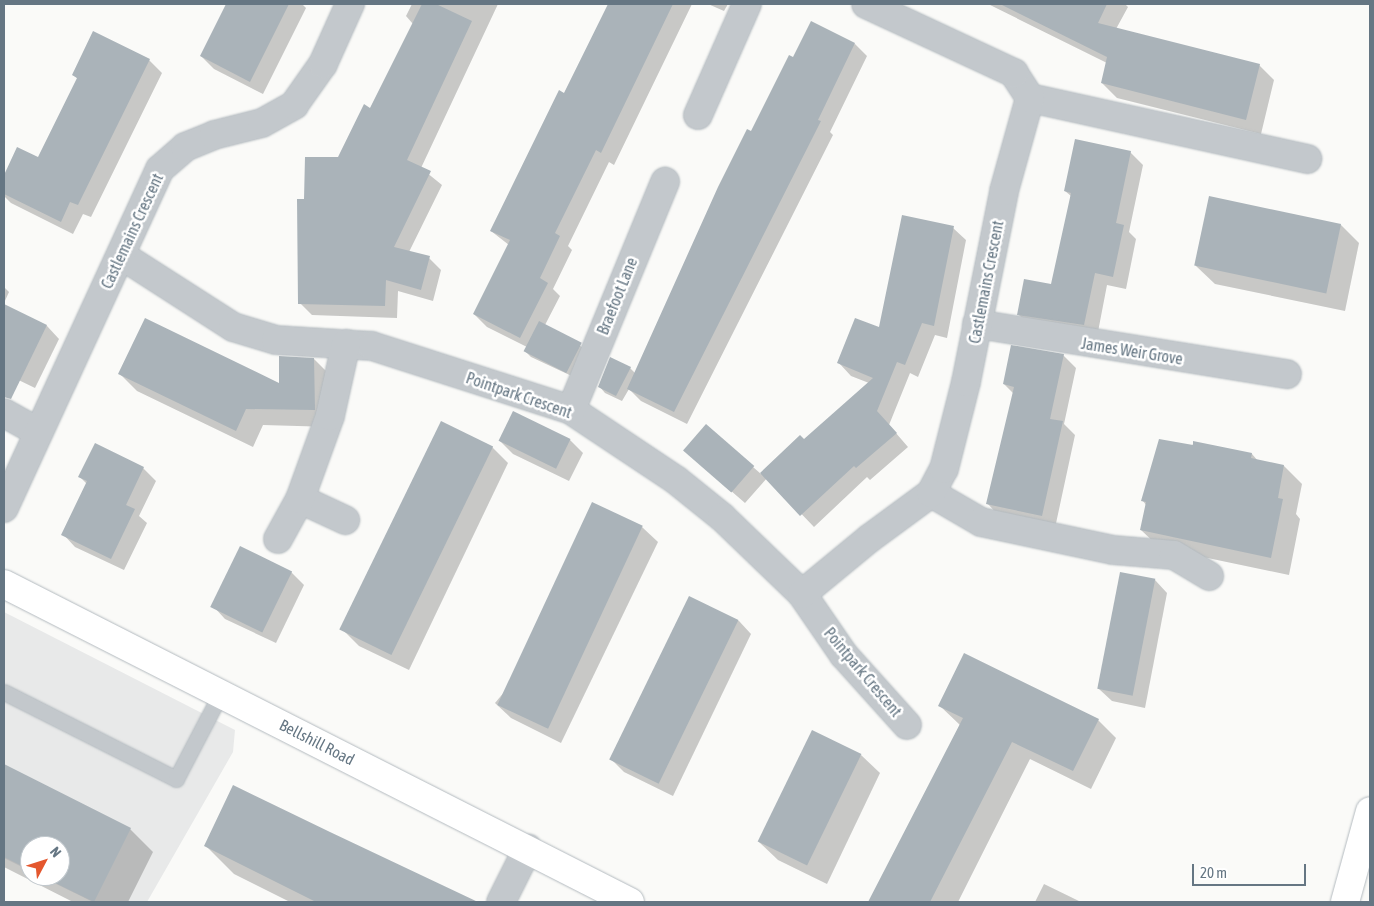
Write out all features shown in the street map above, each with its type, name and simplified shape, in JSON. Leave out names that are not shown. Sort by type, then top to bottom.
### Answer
[{"type":"main road","name":"Bellshill Road","points":[[4,584],[220,695],[528,848],[630,902]]},
{"type":"main road","points":[[1345,902],[1370,811]]},
{"type":"street","name":"Castlemains Crescent","points":[[4,508],[37,431],[121,255],[160,168],[185,147],[214,135],[262,123],[294,105],[323,64],[350,4]]},
{"type":"street","points":[[698,115],[747,4]]},
{"type":"street","points":[[866,4],[1014,73],[1030,98],[1307,159]]},
{"type":"street","name":"Castlemains Crescent","points":[[802,594],[931,493],[944,469],[977,324],[1004,191],[1030,98]]},
{"type":"street","name":"Braefoot Lane","points":[[571,410],[665,182]]},
{"type":"street","name":"Pointpark Crescent","points":[[121,255],[233,327],[276,340],[372,346],[571,410],[676,480],[722,517],[802,594],[844,655],[907,725]]},
{"type":"street","name":"James Weir Grove","points":[[977,324],[1287,374]]},
{"type":"street","points":[[278,540],[300,499],[330,416],[346,344]]},
{"type":"street","points":[[4,413],[37,431]]},
{"type":"street","points":[[931,493],[981,522],[1114,550],[1174,555],[1209,576]]},
{"type":"street","points":[[300,499],[345,520]]},
{"type":"street","points":[[501,902],[528,848]]},
{"type":"lane","points":[[4,692],[176,779],[220,695]]},
{"type":"shaded area","points":[[4,612],[235,730],[233,752],[147,902],[93,902],[60,886],[70,886],[70,836],[20,836],[20,866],[4,858]]},
{"type":"building","points":[[226,4],[289,4],[250,82],[200,56]]},
{"type":"building","points":[[422,4],[436,4],[472,21],[407,160],[431,171],[394,247],[430,256],[421,290],[386,280],[385,306],[298,304],[297,199],[304,199],[305,157],[338,157],[364,104],[370,108]]},
{"type":"building","points":[[608,4],[673,4],[601,153],[596,150],[555,233],[560,236],[540,278],[548,283],[520,338],[473,314],[510,240],[490,231],[559,90],[564,93]]},
{"type":"building","points":[[1000,4],[1107,4],[1098,23],[1260,64],[1246,120],[1101,83],[1107,57]]},
{"type":"building","points":[[811,21],[855,43],[818,120],[821,121],[674,412],[627,389],[718,187],[747,129],[751,131],[789,55],[793,57]]},
{"type":"building","points":[[93,31],[150,59],[78,205],[70,202],[61,222],[4,194],[4,175],[17,147],[38,157],[77,78],[72,75]]},
{"type":"building","points":[[1075,139],[1131,151],[1116,223],[1124,225],[1113,277],[1095,273],[1084,325],[1017,315],[1024,279],[1051,284],[1071,193],[1064,191]]},
{"type":"building","points":[[1209,196],[1341,224],[1326,294],[1194,265]]},
{"type":"building","points":[[902,215],[954,226],[934,326],[922,323],[905,365],[897,362],[877,411],[897,433],[856,468],[854,466],[800,516],[760,473],[800,435],[804,439],[873,378],[837,363],[855,318],[879,327]]},
{"type":"building","points":[[4,304],[47,325],[11,399],[4,397]]},
{"type":"building","points":[[145,318],[279,383],[279,356],[314,358],[315,410],[246,409],[236,431],[118,374]]},
{"type":"building","points":[[539,321],[582,343],[566,373],[524,351]]},
{"type":"building","points":[[1011,345],[1064,354],[1050,419],[1063,421],[1042,516],[986,504],[1014,387],[1003,384]]},
{"type":"building","points":[[610,357],[631,367],[616,396],[598,387]]},
{"type":"building","points":[[513,411],[571,439],[556,469],[499,441]]},
{"type":"building","points":[[441,421],[493,446],[391,655],[339,630]]},
{"type":"building","points":[[706,424],[754,466],[731,492],[683,450]]},
{"type":"building","points":[[1159,439],[1193,445],[1193,441],[1252,453],[1251,458],[1284,465],[1278,498],[1283,499],[1271,558],[1140,530],[1146,502],[1141,501]]},
{"type":"building","points":[[95,443],[144,467],[126,505],[135,509],[111,559],[61,535],[87,481],[78,477]]},
{"type":"building","points":[[592,502],[643,526],[548,729],[497,705]]},
{"type":"building","points":[[240,546],[292,571],[262,633],[210,607]]},
{"type":"building","points":[[1120,572],[1155,579],[1133,696],[1097,689]]},
{"type":"building","points":[[689,596],[738,620],[659,784],[609,760]]},
{"type":"building","points":[[964,653],[1099,719],[1073,771],[1012,742],[930,902],[868,902],[963,718],[938,706]]},
{"type":"building","points":[[812,730],[861,754],[807,866],[758,841]]},
{"type":"building","points":[[4,764],[131,828],[94,902],[61,886],[70,886],[70,836],[20,836],[20,865],[4,857]]},
{"type":"building","points":[[233,785],[478,902],[316,902],[204,846]]}]
